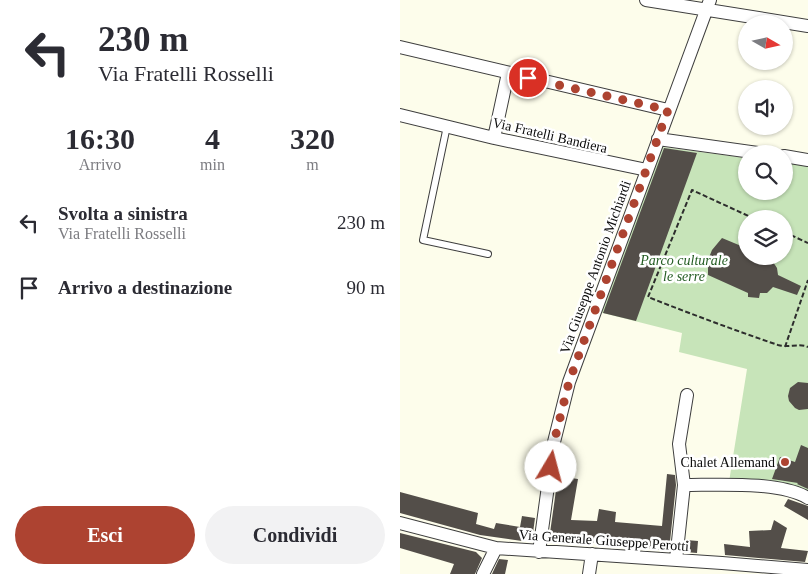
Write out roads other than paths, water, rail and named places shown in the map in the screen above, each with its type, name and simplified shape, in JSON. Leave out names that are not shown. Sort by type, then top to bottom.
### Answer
[{"type":"street","points":[[646,0],[709,6],[808,26]]},
{"type":"street","name":"Via Giuseppe Antonio Michiardi","points":[[539,552],[554,442],[569,382],[668,110],[709,6]]},
{"type":"street","points":[[400,47],[668,110]]},
{"type":"street","points":[[494,138],[508,73]]},
{"type":"street","name":"Via Fratelli Bandiera","points":[[400,114],[494,138],[647,170]]},
{"type":"street","points":[[658,139],[738,150]]},
{"type":"street","points":[[793,158],[808,160]]},
{"type":"street","points":[[676,560],[684,486],[679,444],[687,395]]},
{"type":"street","points":[[684,486],[728,484],[790,490],[808,498]]},
{"type":"street","name":"Via Generale Giuseppe Perotti","points":[[400,523],[496,548],[676,560],[731,569],[808,570]]},
{"type":"street","points":[[483,574],[496,548]]},
{"type":"street","points":[[589,574],[592,554]]},
{"type":"lane","points":[[447,126],[423,240],[488,254]]},
{"type":"place","name":"Chalet Allemand","points":[[785,462]]},
{"type":"park label","name":"Parco culturale le serre","points":[[684,268]]}]
